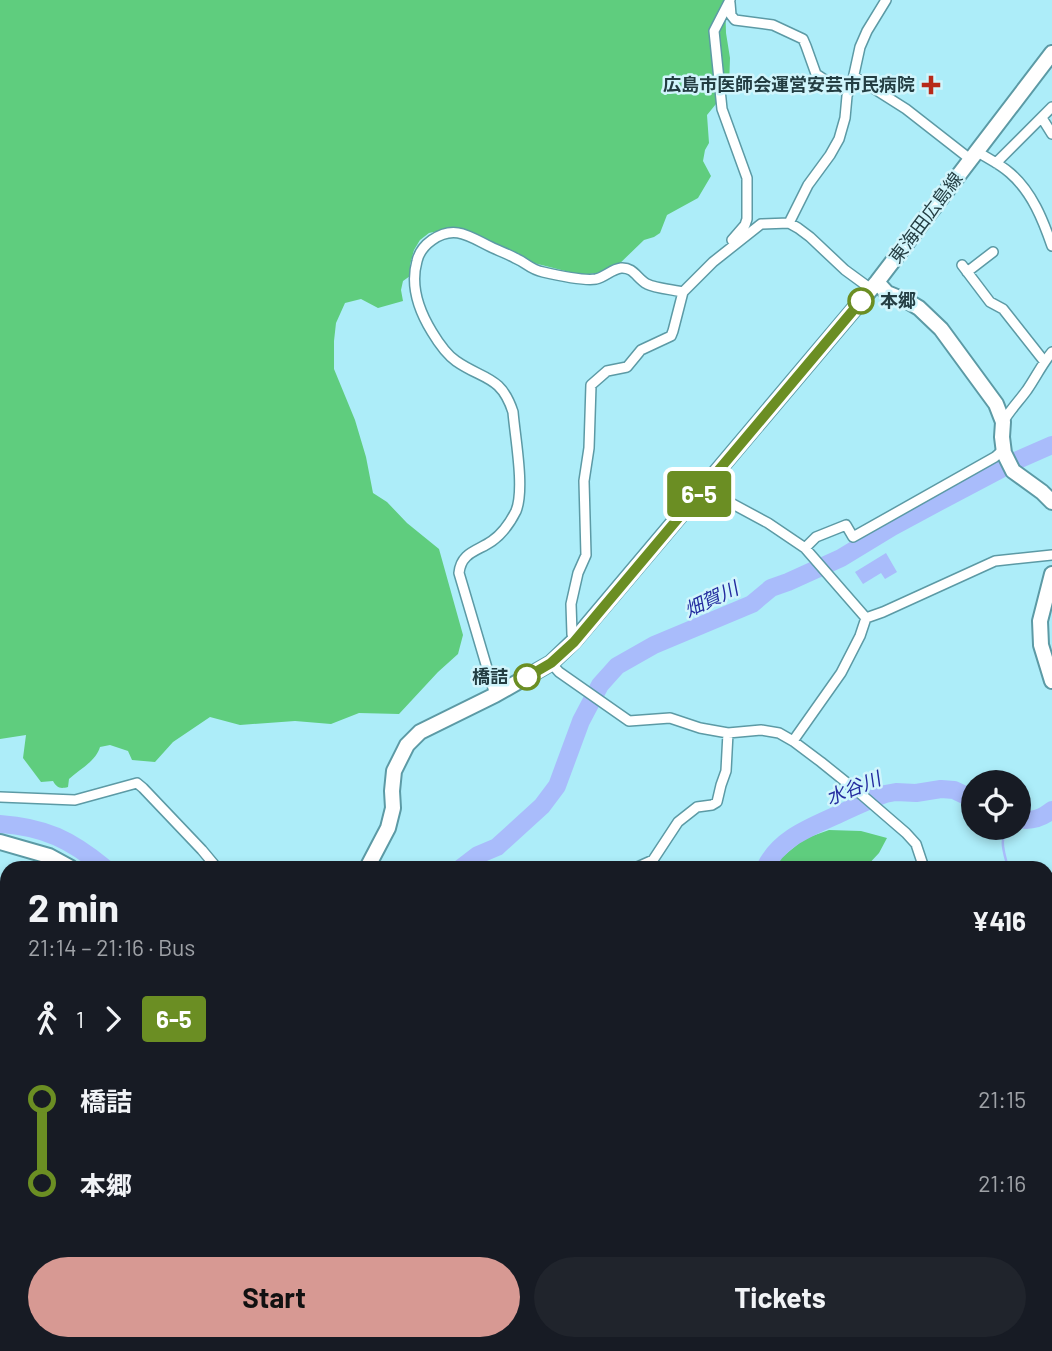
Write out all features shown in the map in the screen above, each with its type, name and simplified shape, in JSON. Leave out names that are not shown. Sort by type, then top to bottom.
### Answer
[{"type":"main road","name":"東海田広島線","points":[[371,861],[388,828],[393,808],[394,771],[407,745],[420,732],[495,695],[551,663],[574,642],[874,286],[1052,53]]},
{"type":"main road","points":[[874,286],[919,307],[941,330],[996,404],[1003,422],[1004,451],[1013,471],[1052,502]]},
{"type":"main road","points":[[1052,575],[1042,610],[1040,632],[1041,645],[1052,681]]},
{"type":"main road","points":[[0,842],[58,861]]},
{"type":"street","points":[[789,223],[808,186],[839,139],[860,47],[867,30],[886,0]]},
{"type":"street","points":[[730,1],[731,15],[735,20],[773,25],[803,39],[816,74],[834,86],[849,91]]},
{"type":"street","points":[[713,262],[718,253],[741,230],[747,219],[747,178],[722,109],[714,32],[730,1]]},
{"type":"street","points":[[854,76],[973,155],[996,163],[1011,174],[1034,202],[1052,246]]},
{"type":"street","points":[[996,163],[1052,107]]},
{"type":"street","points":[[1042,118],[1052,134]]},
{"type":"street","points":[[574,642],[571,604],[578,573],[586,555],[584,481],[589,448],[591,385],[607,371],[627,367],[641,350],[671,336],[684,292],[713,262],[761,224],[789,223],[810,237],[845,270],[874,286]]},
{"type":"street","points":[[495,695],[459,573],[464,558],[493,541],[516,511],[520,488],[513,412],[510,401],[495,382],[453,359],[433,334],[417,301],[415,270],[418,256],[426,245],[438,236],[461,233],[518,259],[536,271],[586,279],[601,277],[624,268],[633,271],[648,285],[684,292]]},
{"type":"street","points":[[993,252],[965,268],[990,302],[1003,309],[1044,361]]},
{"type":"street","points":[[1003,422],[1052,352]]},
{"type":"street","points":[[805,548],[817,537],[846,525],[853,537],[1004,451]]},
{"type":"street","points":[[702,491],[729,502],[805,548],[866,618]]},
{"type":"street","points":[[866,618],[995,561],[1052,555]]},
{"type":"street","points":[[793,741],[841,673],[866,618]]},
{"type":"street","points":[[551,663],[559,672],[629,721],[670,718],[728,733],[769,730],[779,733],[793,741],[868,801],[916,844],[922,861]]},
{"type":"street","points":[[651,861],[678,822],[697,807],[712,806],[717,802],[726,771],[728,733]]},
{"type":"street","points":[[0,797],[75,800],[136,783],[211,861]]},
{"type":"green space","points":[[0,0],[725,0],[730,58],[729,88],[707,115],[709,143],[703,161],[711,176],[698,198],[667,215],[660,233],[644,240],[615,268],[581,275],[514,258],[464,229],[429,233],[420,240],[414,250],[410,276],[403,281],[401,290],[403,301],[378,308],[361,299],[345,303],[336,323],[334,369],[355,420],[373,493],[387,502],[407,523],[439,549],[463,635],[458,654],[399,714],[359,713],[331,724],[295,721],[240,725],[210,717],[173,742],[155,762],[132,760],[128,751],[110,745],[100,747],[91,761],[69,779],[68,787],[63,788],[57,787],[53,781],[41,782],[23,758],[26,735],[0,739]]},
{"type":"green space","points":[[829,830],[861,831],[887,838],[872,861],[777,861],[804,839]]},
{"type":"water","points":[[886,553],[897,572],[885,579],[881,573],[863,584],[855,572]]},
{"type":"waterway","name":"畑賀川","points":[[470,861],[497,847],[542,806],[557,786],[581,721],[600,685],[617,666],[654,645],[752,604],[771,588],[841,558],[946,498],[1052,445]]},
{"type":"waterway","name":"水谷川","points":[[769,861],[787,841],[797,835],[885,794],[941,789],[961,793]]},
{"type":"waterway","name":"水谷川","points":[[1031,820],[1052,810]]},
{"type":"waterway","name":"畑賀川","points":[[0,824],[31,828],[57,837],[96,861]]},
{"type":"waterway","points":[[1003,840],[1006,861]]},
{"type":"bus line","name":"6-5","points":[[527,677],[551,663],[574,642],[861,301]]},
{"type":"place","name":"広島市医師会運営安芸市民病院","points":[[931,85]]},
{"type":"place","name":"本郷","points":[[861,301]]},
{"type":"place","name":"橋詰","points":[[527,677]]}]
